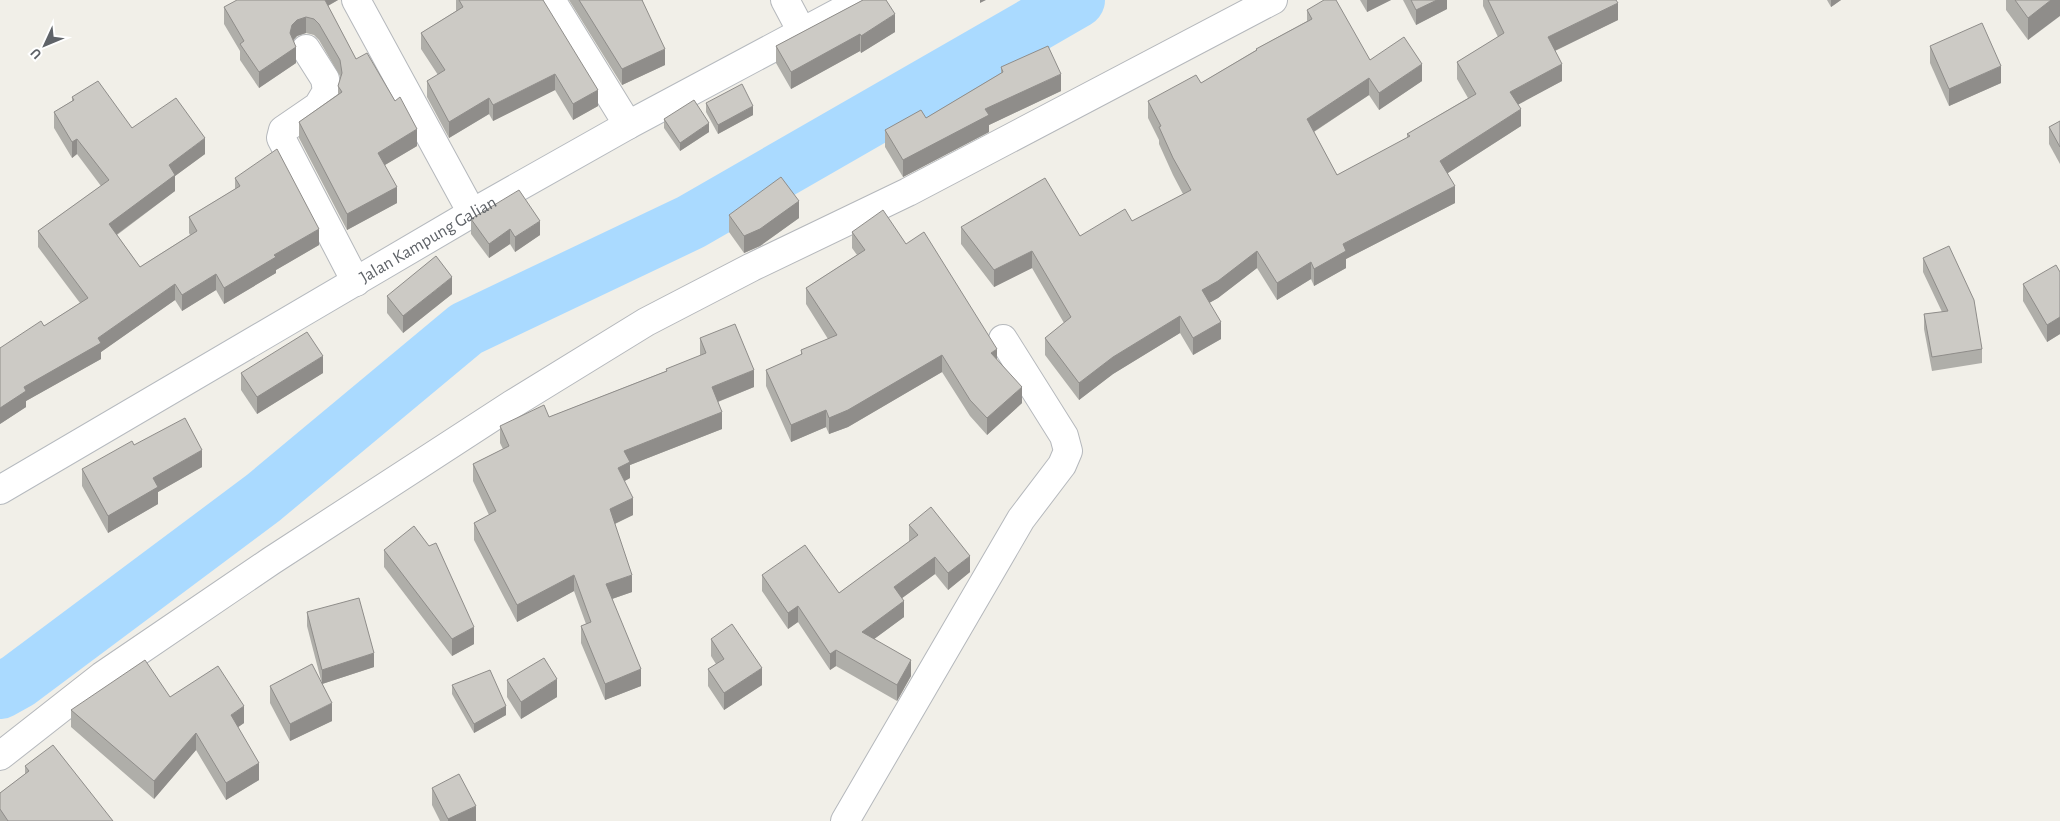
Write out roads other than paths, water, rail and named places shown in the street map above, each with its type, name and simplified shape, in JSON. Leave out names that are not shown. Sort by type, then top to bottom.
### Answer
[{"type":"street","points":[[356,0],[472,213]]},
{"type":"street","points":[[551,0],[628,125]]},
{"type":"street","points":[[785,0],[802,32]]},
{"type":"street","name":"Jalan Kampung Galian","points":[[0,490],[472,213],[628,125],[862,0]]},
{"type":"street","points":[[0,756],[102,676],[271,561],[511,405],[646,322],[752,267],[908,192],[1273,0]]},
{"type":"street","points":[[306,49],[325,79],[327,91],[318,106],[283,130],[281,138],[356,282]]},
{"type":"street","points":[[845,821],[1021,519],[1062,464],[1068,451],[1064,436],[1003,339]]},
{"type":"waterway","points":[[0,691],[18,681],[263,498],[466,329],[691,222],[1077,0]]}]
